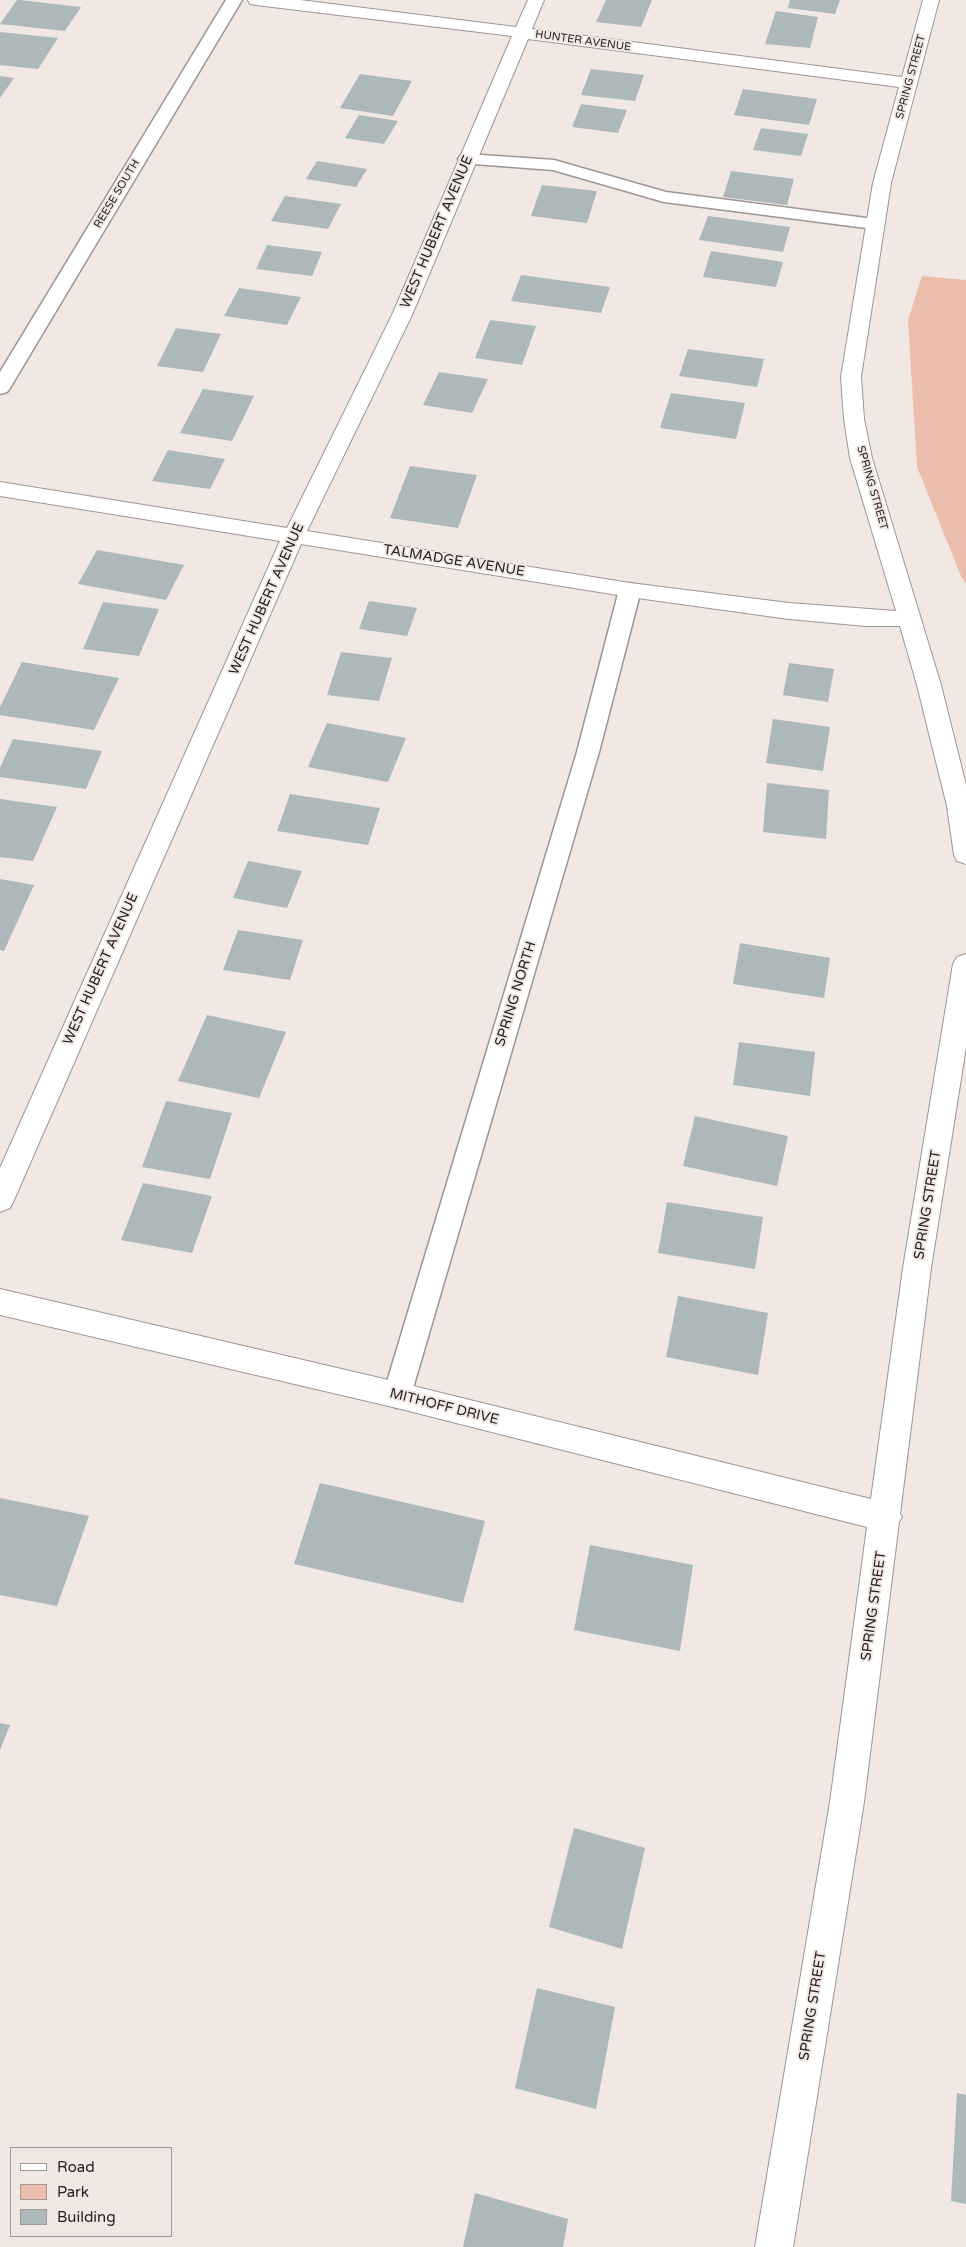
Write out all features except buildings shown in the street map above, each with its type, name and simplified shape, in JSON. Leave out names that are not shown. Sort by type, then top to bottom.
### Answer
[{"type":"street","name":"HUNTER AVENUE","points":[[256,0],[910,83]]},
{"type":"street","name":"WEST HUBERT AVENUE","points":[[0,1200],[294,535],[402,315],[536,0]]},
{"type":"street","name":"SPRING STREET","points":[[931,0],[882,183],[851,377],[854,419],[861,458],[960,783],[966,855]]},
{"type":"street","name":"TALMADGE AVENUE","points":[[0,489],[630,590],[866,618],[910,619]]},
{"type":"street","name":"SPRING STREET","points":[[774,2247],[846,1802],[886,1517],[918,1268],[966,964]]},
{"type":"street","name":"MITHOFF DRIVE","points":[[0,1302],[397,1395],[886,1517]]},
{"type":"lane","name":"REESE SOUTH","points":[[0,388],[234,0]]},
{"type":"lane","points":[[467,159],[554,165],[664,196],[716,205],[874,224]]},
{"type":"lane","name":"SPRING NORTH","points":[[397,1395],[588,752],[630,590]]},
{"type":"green space","points":[[922,276],[966,280],[966,584],[961,576],[917,467],[908,320]]}]
